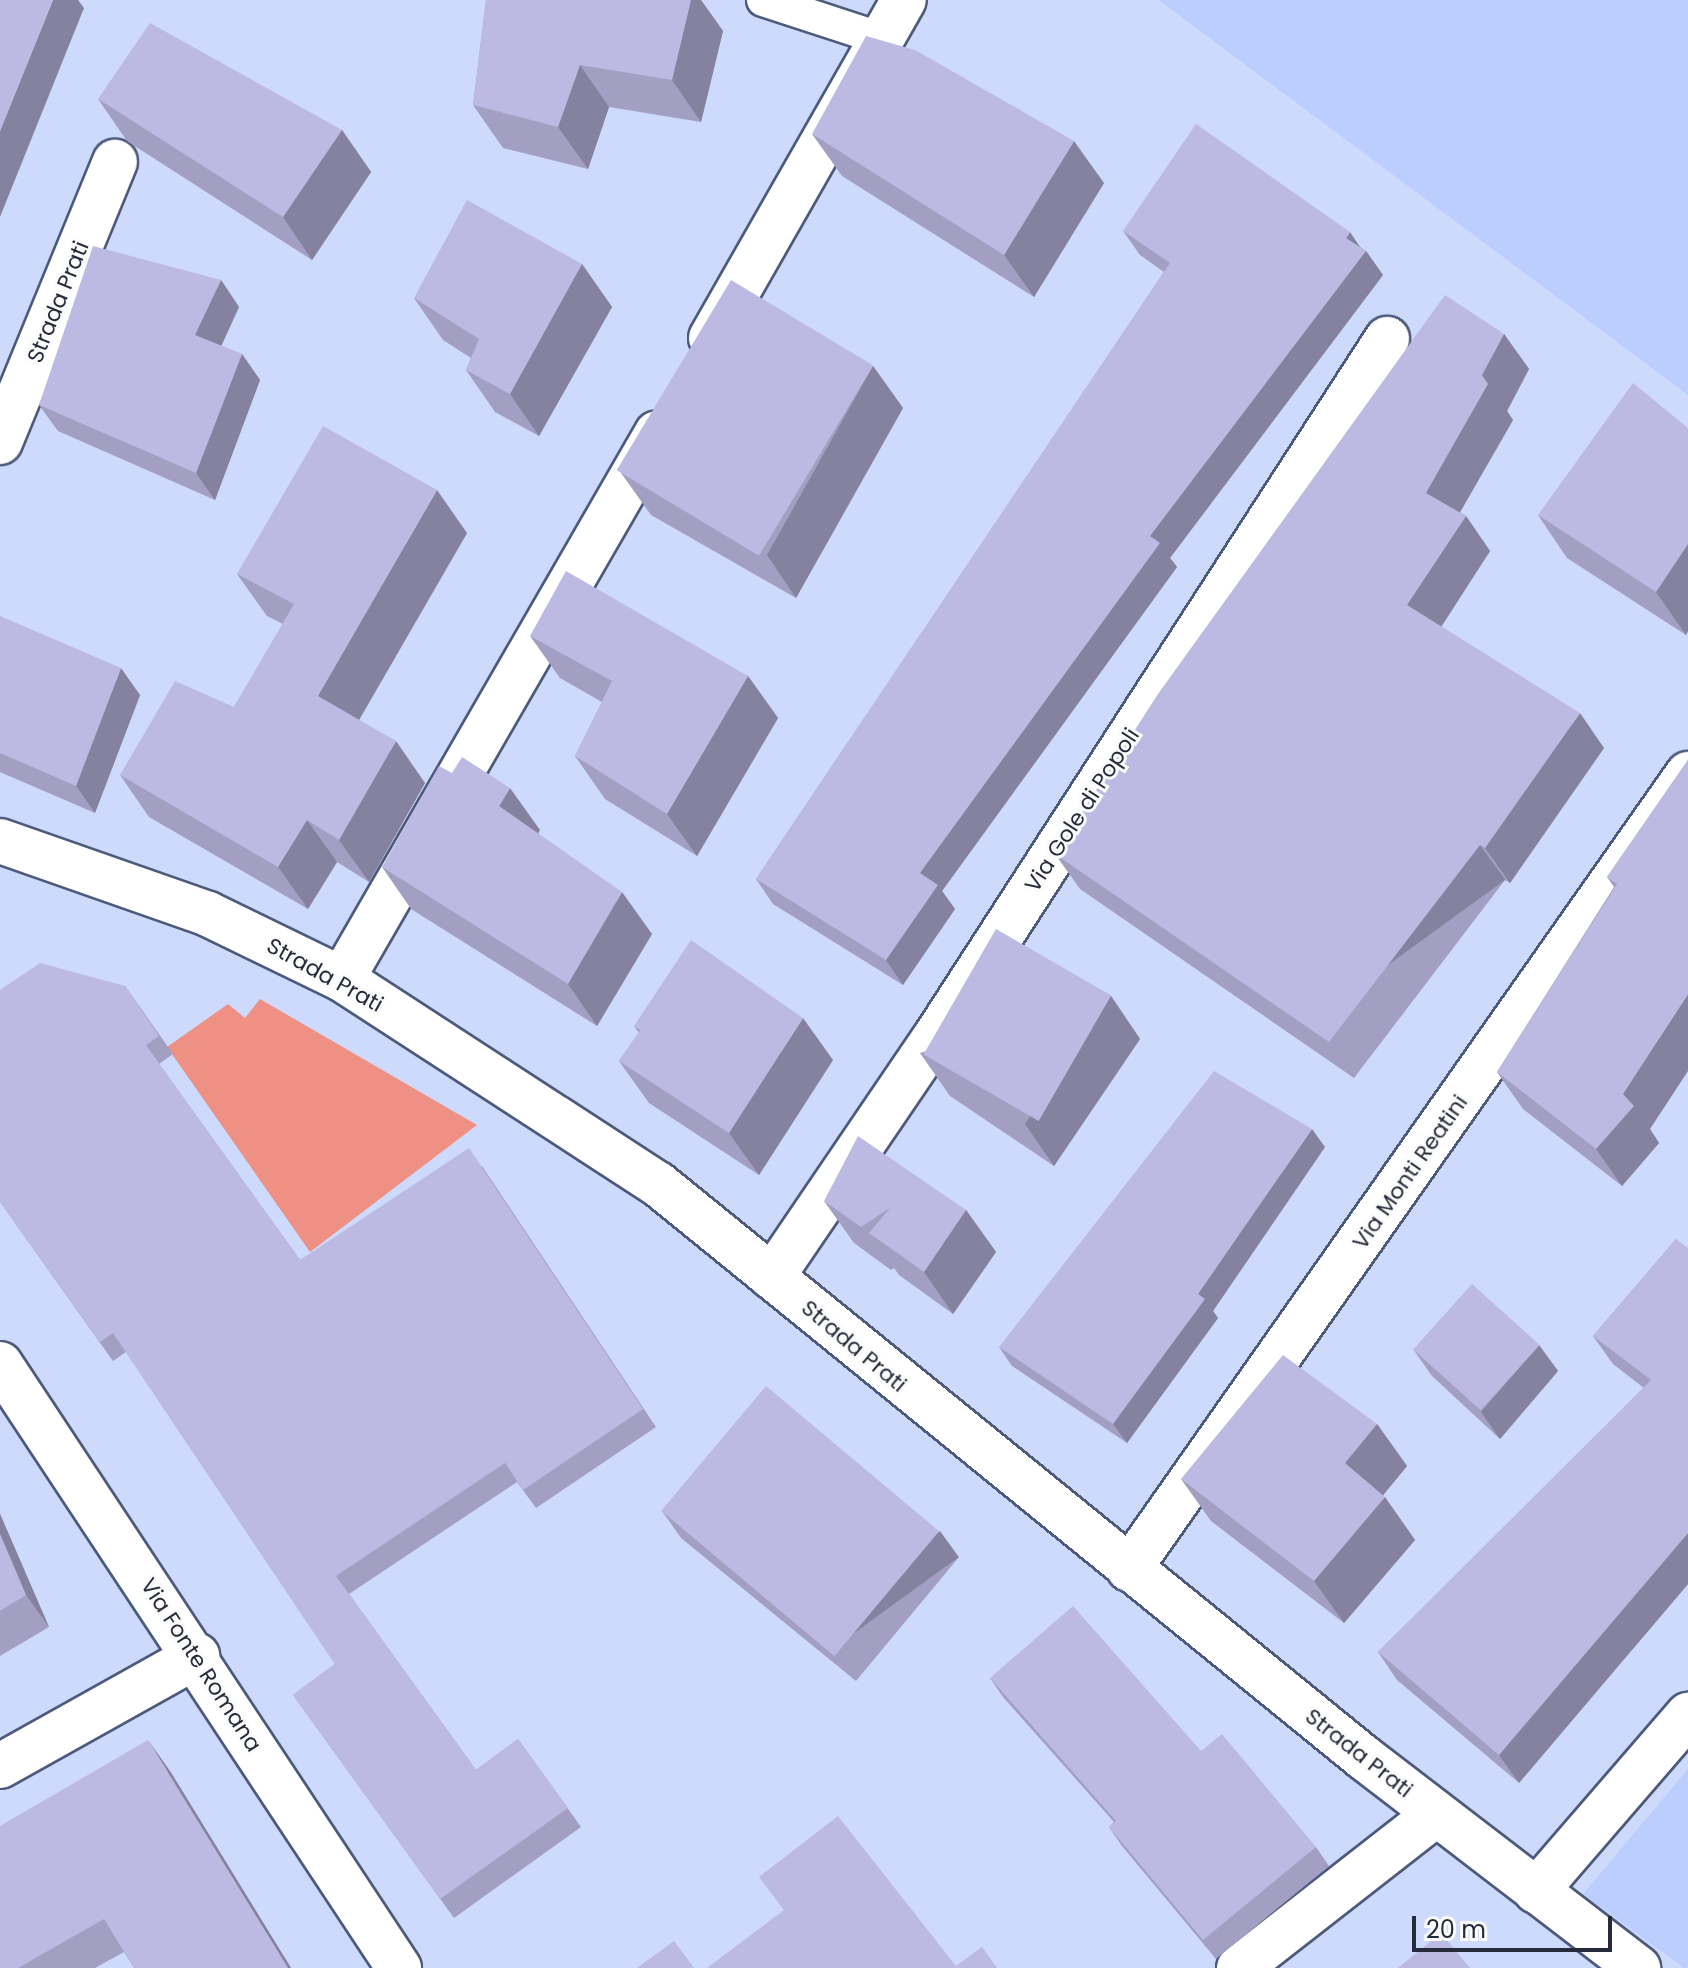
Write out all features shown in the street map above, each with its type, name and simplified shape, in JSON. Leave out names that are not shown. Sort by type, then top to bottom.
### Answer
[{"type":"street","points":[[342,979],[904,0]]},
{"type":"street","name":"Strada Prati","points":[[0,442],[115,162]]},
{"type":"street","name":"Via Gole di Popoli","points":[[772,1277],[934,1039],[1387,339]]},
{"type":"street","name":"Via Monti Reatini","points":[[1129,1569],[1688,774]]},
{"type":"street","name":"Strada Prati","points":[[0,841],[208,914],[342,979],[658,1184],[1129,1569],[1436,1814],[1638,1968]]},
{"type":"street","name":"Via Fonte Romana","points":[[0,1364],[197,1656],[399,1968]]},
{"type":"street","points":[[0,1766],[197,1656]]},
{"type":"street","points":[[1536,1891],[1688,1715]]},
{"type":"street","points":[[1239,1968],[1436,1814]]},
{"type":"lane","points":[[763,0],[882,39]]},
{"type":"shaded area","points":[[1159,0],[1688,0],[1688,395]]},
{"type":"shaded area","points":[[260,999],[477,1125],[310,1252],[167,1047],[228,1004],[245,1018]]},
{"type":"shaded area","points":[[1688,1769],[1688,1968],[1684,1968],[1583,1894]]},
{"type":"building","points":[[0,0],[53,0],[0,131]]},
{"type":"building","points":[[486,0],[691,0],[672,80],[580,65],[558,127],[473,105]]},
{"type":"building","points":[[150,23],[342,130],[283,217],[98,99]]},
{"type":"building","points":[[866,36],[915,50],[1074,141],[1004,255],[812,134]]},
{"type":"building","points":[[1196,124],[1350,232],[1346,238],[1366,251],[1150,536],[1160,543],[920,873],[938,885],[886,960],[756,879],[1170,263],[1123,231]]},
{"type":"building","points":[[467,200],[582,264],[510,394],[466,370],[479,339],[414,298]]},
{"type":"building","points":[[93,246],[221,280],[195,335],[242,354],[196,473],[39,405]]},
{"type":"building","points":[[731,280],[873,365],[759,556],[617,470]]},
{"type":"building","points":[[1445,295],[1504,334],[1482,375],[1488,384],[1426,493],[1466,516],[1407,605],[1580,713],[1485,848],[1480,845],[1329,1042],[1055,854],[1158,694]]},
{"type":"building","points":[[1633,383],[1688,428],[1688,544],[1656,592],[1538,515]]},
{"type":"building","points":[[323,426],[437,490],[318,696],[396,741],[339,840],[307,820],[278,867],[120,775],[175,681],[234,707],[294,604],[237,574]]},
{"type":"building","points":[[566,571],[748,676],[667,814],[575,756],[612,681],[530,636]]},
{"type":"building","points":[[0,616],[121,668],[76,786],[0,753]]},
{"type":"building","points":[[462,757],[510,788],[499,806],[622,892],[568,984],[382,867],[439,766],[452,773]]},
{"type":"building","points":[[1688,760],[1688,994],[1623,1094],[1634,1106],[1596,1149],[1497,1072],[1617,884],[1607,877]]},
{"type":"building","points":[[996,929],[1111,995],[1039,1121],[924,1055]]},
{"type":"building","points":[[691,940],[803,1018],[729,1133],[619,1061],[640,1030],[634,1026]]},
{"type":"building","points":[[40,963],[125,986],[159,1036],[146,1045],[300,1260],[469,1148],[643,1409],[523,1490],[505,1463],[336,1576],[476,1770],[518,1739],[568,1808],[440,1899],[293,1695],[335,1664],[113,1333],[100,1342],[0,1202],[0,990]]},
{"type":"building","points":[[1214,1071],[1312,1129],[1198,1294],[1205,1299],[1113,1424],[999,1347]]},
{"type":"building","points":[[858,1136],[966,1210],[924,1272],[869,1233],[890,1208],[861,1227],[824,1201]]},
{"type":"building","points":[[1676,1239],[1688,1248],[1688,1533],[1499,1755],[1378,1652],[1651,1380],[1593,1336]]},
{"type":"building","points":[[1472,1284],[1540,1345],[1481,1410],[1413,1349]]},
{"type":"building","points":[[1283,1355],[1377,1424],[1345,1463],[1385,1497],[1314,1581],[1181,1479]]},
{"type":"building","points":[[766,1386],[939,1531],[834,1656],[661,1511]]},
{"type":"building","points":[[0,1534],[26,1595],[0,1611]]},
{"type":"building","points":[[1073,1606],[1201,1751],[1222,1734],[1316,1847],[1203,1940],[1109,1827],[1116,1821],[990,1678]]},
{"type":"building","points":[[148,1740],[288,1968],[134,1968],[104,1919],[18,1968],[0,1968],[0,1826]]},
{"type":"building","points":[[838,1816],[956,1966],[982,1947],[997,1968],[707,1968],[784,1910],[759,1877]]},
{"type":"building","points":[[1441,1933],[1470,1968],[1398,1968]]},
{"type":"building","points":[[674,1941],[694,1968],[637,1968]]}]
